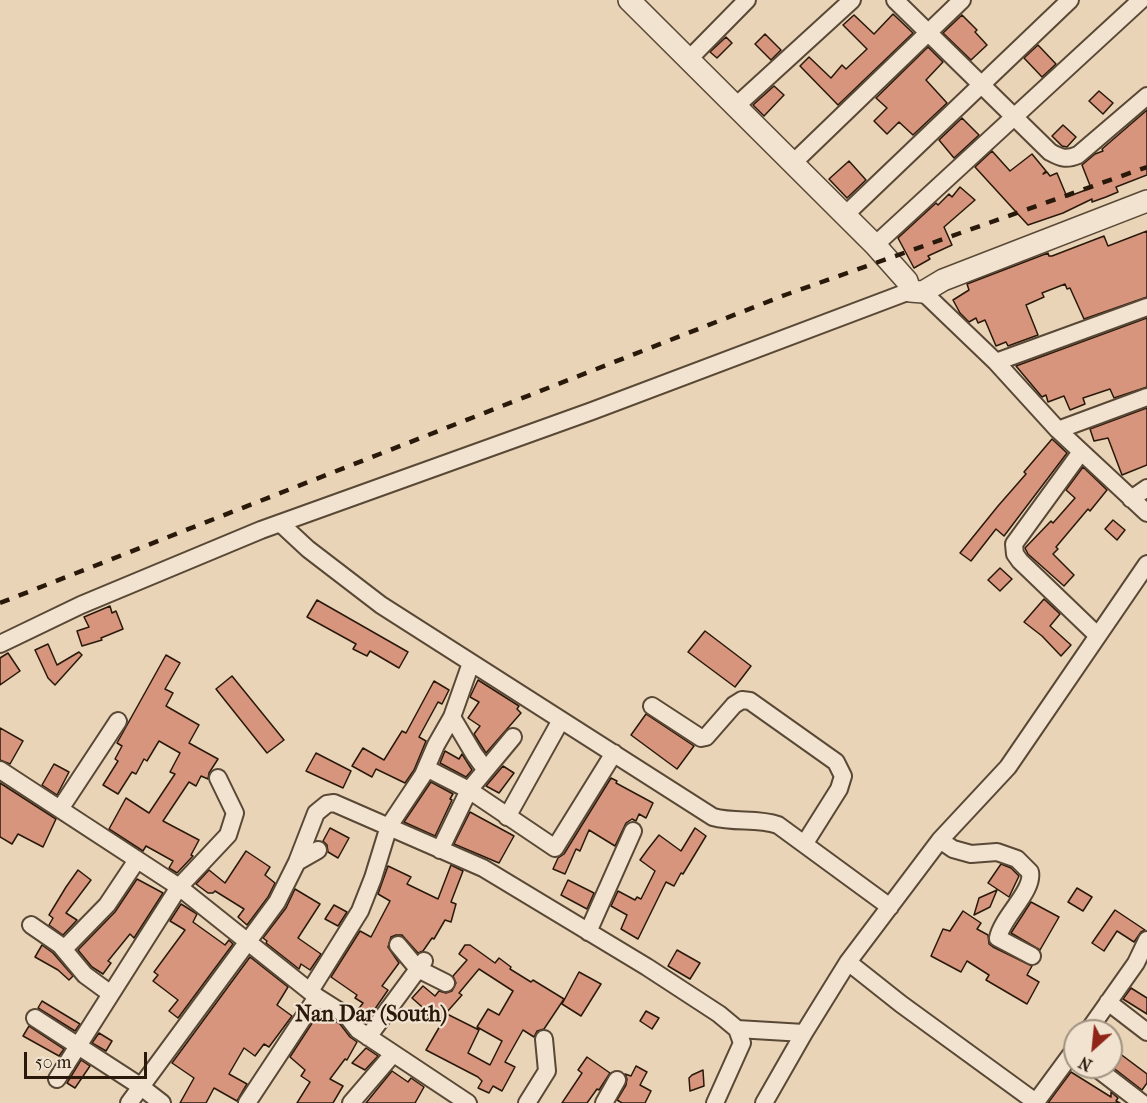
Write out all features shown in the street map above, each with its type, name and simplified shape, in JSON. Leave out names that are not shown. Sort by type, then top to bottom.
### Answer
[{"type":"street","points":[[629,0],[875,245],[916,291],[996,362],[1058,430],[1147,513]]},
{"type":"street","points":[[689,59],[747,0]]},
{"type":"street","points":[[736,106],[852,0]]},
{"type":"street","points":[[896,0],[1050,152],[1067,160],[1078,155],[1147,96]]},
{"type":"street","points":[[793,163],[962,0]]},
{"type":"street","points":[[845,215],[1070,0]]},
{"type":"street","points":[[875,245],[1141,0]]},
{"type":"street","points":[[0,644],[81,605],[280,523],[916,291],[1147,201]]},
{"type":"street","points":[[996,362],[1147,307]]},
{"type":"street","points":[[1058,430],[1147,397]]},
{"type":"street","points":[[1081,452],[1014,544],[1015,554],[1020,561],[1097,635]]},
{"type":"street","points":[[1131,499],[1147,488]]},
{"type":"street","points":[[280,523],[308,549],[381,605],[713,817],[725,820],[763,820],[778,825],[890,907]]},
{"type":"street","points":[[764,1103],[848,962],[940,840],[1008,767],[1147,564]]},
{"type":"street","points":[[247,1103],[360,911],[373,878],[388,826],[426,768],[452,717],[471,663]]},
{"type":"street","points":[[652,706],[701,738],[706,737],[713,730],[734,705],[742,700],[750,701],[836,762],[843,776],[839,789],[805,843]]},
{"type":"street","points":[[452,717],[474,754],[486,769]]},
{"type":"street","points":[[507,817],[561,720]]},
{"type":"street","points":[[60,809],[118,721]]},
{"type":"street","points":[[440,850],[469,790],[513,737]]},
{"type":"street","points":[[426,768],[469,790],[555,848],[614,753]]},
{"type":"street","points":[[0,770],[179,887],[313,994],[347,1016],[358,1030],[468,1103]]},
{"type":"street","points":[[57,1079],[179,887],[228,835],[235,813],[218,778]]},
{"type":"street","points":[[129,1103],[277,902],[297,862],[316,813],[327,804],[334,803],[483,868],[719,1014],[737,1029],[742,1043],[715,1103]]},
{"type":"street","points":[[588,932],[633,831]]},
{"type":"street","points":[[940,840],[953,849],[971,854],[997,852],[1017,859],[1030,872],[1030,881],[998,938],[1032,956]]},
{"type":"street","points":[[297,862],[318,850]]},
{"type":"street","points":[[64,950],[107,904],[137,860]]},
{"type":"street","points":[[31,926],[60,945],[85,975],[111,994]]},
{"type":"street","points":[[398,945],[446,983]]},
{"type":"street","points":[[1096,1019],[1145,950]]},
{"type":"street","points":[[848,962],[901,1004],[1036,1102],[1063,1066]]},
{"type":"street","points":[[368,1037],[421,965]]},
{"type":"street","points":[[1108,1002],[1147,1032]]},
{"type":"street","points":[[35,1018],[140,1086],[162,1103]]},
{"type":"street","points":[[737,1029],[804,1033]]},
{"type":"street","points":[[527,1103],[547,1071],[544,1039]]},
{"type":"street","points":[[351,1103],[393,1054]]},
{"type":"street","points":[[1111,1079],[1142,1103]]},
{"type":"street","points":[[604,1103],[617,1080]]},
{"type":"building","points":[[893,14],[913,33],[838,105],[800,66],[809,57],[831,78],[842,65],[846,69],[867,49],[843,25],[854,15],[874,34]]},
{"type":"building","points":[[962,15],[977,30],[975,32],[987,45],[971,60],[943,33]]},
{"type":"building","points":[[765,34],[781,50],[771,60],[755,44]]},
{"type":"building","points":[[726,37],[732,43],[717,58],[710,52]]},
{"type":"building","points":[[1038,45],[1056,64],[1042,77],[1024,58]]},
{"type":"building","points":[[928,47],[943,62],[926,80],[947,103],[913,135],[899,122],[887,134],[874,121],[887,108],[876,98]]},
{"type":"building","points":[[774,86],[784,95],[764,116],[753,105]]},
{"type":"building","points":[[1099,91],[1113,103],[1103,114],[1089,101]]},
{"type":"building","points":[[1147,110],[1147,175],[1116,187],[1118,192],[1092,202],[1092,199],[1063,213],[1028,225],[975,167],[992,151],[1010,171],[1032,154],[1046,171],[1043,174],[1047,172],[1050,176],[1057,173],[1067,197],[1091,188],[1082,165],[1095,154],[1103,151],[1102,149]]},
{"type":"building","points":[[962,118],[979,135],[954,158],[939,140]]},
{"type":"building","points":[[1063,125],[1076,137],[1067,147],[1062,146],[1052,136]]},
{"type":"building","points":[[849,161],[866,180],[847,198],[829,179]]},
{"type":"building","points":[[960,187],[975,200],[944,227],[952,245],[928,256],[930,259],[914,268],[898,238],[936,203],[938,205],[949,194],[952,197]]},
{"type":"building","points":[[1147,231],[1147,297],[1084,319],[1070,288],[1067,289],[1065,284],[1042,293],[1044,297],[1026,305],[1038,335],[1008,346],[1006,342],[996,346],[985,320],[978,323],[976,318],[969,322],[960,313],[953,300],[969,290],[967,284],[1048,253],[1052,256],[1104,236],[1108,246]]},
{"type":"building","points":[[1147,318],[1147,387],[1114,398],[1110,389],[1083,398],[1085,404],[1070,410],[1064,396],[1048,402],[1046,395],[1042,397],[1016,366]]},
{"type":"building","points":[[1147,408],[1147,465],[1122,475],[1108,438],[1094,441],[1090,429]]},
{"type":"building","points":[[1052,439],[1067,453],[1004,536],[996,529],[971,561],[960,553],[1026,474],[1024,472]]},
{"type":"building","points":[[1083,467],[1107,490],[1056,547],[1058,549],[1053,554],[1074,575],[1064,586],[1028,554],[1025,548],[1051,521],[1053,523],[1075,498],[1066,490]]},
{"type":"building","points":[[1113,520],[1125,530],[1117,540],[1105,529]]},
{"type":"building","points":[[1000,568],[1012,579],[1000,591],[988,580]]},
{"type":"building","points":[[1044,599],[1060,614],[1050,626],[1071,645],[1061,656],[1042,636],[1024,622]]},
{"type":"building","points":[[317,600],[408,652],[399,668],[370,651],[367,656],[353,649],[356,644],[307,617]]},
{"type":"building","points":[[110,606],[112,613],[116,611],[123,629],[101,638],[102,640],[82,646],[77,631],[89,627],[84,617]]},
{"type":"building","points":[[705,631],[751,666],[735,687],[688,652]]},
{"type":"building","points":[[48,644],[57,665],[79,652],[82,655],[55,685],[48,678],[35,650]]},
{"type":"building","points":[[8,653],[20,671],[0,685],[0,658]]},
{"type":"building","points":[[166,655],[180,663],[165,689],[173,693],[166,706],[199,725],[189,743],[218,759],[208,779],[201,776],[196,786],[189,782],[163,821],[199,840],[191,855],[193,856],[177,873],[169,868],[173,861],[146,846],[143,851],[109,829],[126,798],[149,813],[175,774],[170,772],[180,753],[159,741],[147,761],[144,759],[136,774],[132,772],[118,794],[103,785],[118,761],[115,759],[122,746],[117,743]]},
{"type":"building","points":[[232,676],[284,740],[267,753],[216,689]]},
{"type":"building","points":[[478,680],[519,706],[517,709],[521,713],[486,753],[474,734],[480,726],[468,718],[479,702],[470,697]]},
{"type":"building","points":[[434,681],[449,690],[442,704],[438,702],[419,737],[426,741],[414,770],[405,783],[376,769],[372,777],[352,766],[363,748],[384,760],[402,731],[406,733]]},
{"type":"building","points":[[646,714],[694,746],[677,769],[631,735]]},
{"type":"building","points":[[0,728],[23,741],[10,764],[0,760]]},
{"type":"building","points":[[445,751],[459,759],[462,754],[472,770],[466,777],[440,763]]},
{"type":"building","points":[[316,753],[351,771],[343,788],[306,771]]},
{"type":"building","points":[[54,764],[69,772],[57,795],[42,785]]},
{"type":"building","points":[[503,766],[514,773],[499,793],[486,786]]},
{"type":"building","points":[[611,778],[653,803],[646,818],[639,814],[636,821],[632,819],[626,823],[615,846],[589,830],[580,851],[576,849],[565,874],[553,869],[558,858],[564,854]]},
{"type":"building","points":[[431,782],[453,794],[435,836],[404,822]]},
{"type":"building","points":[[0,783],[56,819],[43,847],[18,834],[12,844],[0,837]]},
{"type":"building","points":[[470,812],[514,836],[499,863],[454,844]]},
{"type":"building","points":[[330,828],[349,838],[338,858],[328,852],[327,845],[323,841]]},
{"type":"building","points":[[695,828],[706,836],[674,886],[666,882],[638,939],[621,929],[627,915],[611,906],[618,891],[635,900],[637,897],[641,899],[655,871],[640,860],[648,849],[659,835],[681,851]]},
{"type":"building","points":[[246,851],[270,867],[265,875],[275,883],[268,897],[247,925],[238,917],[244,909],[215,891],[208,893],[196,884],[209,870],[225,883]]},
{"type":"building","points":[[1001,864],[1011,868],[1019,876],[1009,897],[988,883]]},
{"type":"building","points":[[451,865],[463,871],[451,902],[456,904],[451,922],[445,920],[434,939],[432,938],[423,951],[418,953],[402,935],[391,937],[388,947],[399,963],[382,986],[388,990],[366,1022],[357,1011],[363,1003],[355,998],[357,995],[331,977],[360,931],[371,937],[390,901],[378,894],[388,866],[411,877],[407,884],[438,899]]},
{"type":"building","points":[[78,870],[91,880],[66,913],[77,920],[63,935],[49,925],[53,918],[49,915]]},
{"type":"building","points":[[137,879],[163,893],[134,938],[130,934],[108,961],[111,963],[103,974],[92,967],[78,950],[115,912]]},
{"type":"building","points":[[568,880],[594,893],[587,909],[561,895]]},
{"type":"building","points":[[1077,888],[1092,897],[1083,911],[1068,902]]},
{"type":"building","points":[[295,889],[320,904],[298,938],[321,954],[310,970],[301,964],[299,969],[266,943],[267,941],[263,938],[286,908]]},
{"type":"building","points":[[997,890],[990,907],[974,915],[979,898]]},
{"type":"building","points":[[1031,902],[1059,917],[1040,950],[1011,933]]},
{"type":"building","points":[[181,904],[197,914],[193,922],[225,945],[229,940],[233,944],[178,1018],[169,1011],[178,1000],[153,981],[158,975],[154,972],[185,930],[170,921]]},
{"type":"building","points":[[334,905],[347,912],[338,926],[325,919]]},
{"type":"building","points":[[1115,910],[1145,930],[1134,942],[1117,931],[1104,951],[1092,943]]},
{"type":"building","points":[[963,911],[981,923],[977,929],[988,935],[989,944],[1032,966],[1027,975],[1039,982],[1027,1004],[986,980],[989,975],[967,961],[961,972],[931,956],[943,929],[950,931]]},
{"type":"building","points":[[42,945],[53,953],[73,976],[69,980],[58,970],[35,957]]},
{"type":"building","points":[[465,945],[470,945],[495,963],[499,958],[511,967],[510,969],[564,999],[544,1029],[537,1031],[534,1037],[523,1030],[505,1062],[515,1067],[502,1091],[493,1086],[489,1093],[478,1088],[482,1081],[478,1077],[426,1050],[447,1014],[479,1030],[468,1053],[490,1065],[502,1041],[477,1027],[488,1009],[499,1015],[513,991],[479,969],[459,993],[462,995],[439,1021],[427,1015],[429,1013],[412,998],[423,986],[435,996],[439,991],[446,993],[452,991],[456,983],[453,976],[467,960],[459,954]]},
{"type":"building","points":[[677,950],[700,963],[690,979],[668,966]]},
{"type":"building","points":[[250,957],[288,987],[277,1005],[292,1016],[269,1047],[264,1044],[255,1056],[244,1048],[229,1074],[247,1084],[237,1101],[214,1088],[206,1103],[180,1103],[194,1078],[172,1063]]},
{"type":"building","points":[[579,972],[601,984],[581,1016],[562,1004]]},
{"type":"building","points":[[1131,988],[1147,998],[1147,1014],[1123,999]]},
{"type":"building","points":[[42,1001],[80,1024],[75,1031],[38,1008]]},
{"type":"building","points":[[320,1011],[340,1024],[357,1042],[347,1060],[345,1059],[330,1079],[343,1086],[333,1103],[297,1103],[310,1082],[301,1076],[305,1070],[290,1057]]},
{"type":"building","points":[[646,1011],[659,1018],[652,1029],[640,1021]]},
{"type":"building","points":[[29,1026],[64,1049],[59,1056],[23,1036]]},
{"type":"building","points":[[99,1033],[112,1041],[106,1051],[92,1043]]},
{"type":"building","points":[[366,1048],[378,1056],[365,1070],[352,1063]]},
{"type":"building","points":[[1123,1056],[1147,1074],[1147,1083],[1142,1090],[1123,1075]]},
{"type":"building","points":[[587,1057],[610,1073],[587,1103],[562,1103],[582,1073],[578,1070]]},
{"type":"building","points":[[81,1060],[90,1066],[75,1088],[67,1083]]},
{"type":"building","points":[[636,1066],[647,1072],[640,1085],[651,1091],[645,1103],[622,1103],[617,1100],[626,1085],[625,1074],[631,1076]]},
{"type":"building","points":[[703,1070],[704,1086],[690,1091],[689,1078]]},
{"type":"building","points":[[392,1071],[408,1082],[411,1078],[424,1087],[415,1103],[366,1103]]},
{"type":"building","points":[[1066,1079],[1082,1079],[1111,1097],[1111,1092],[1118,1098],[1116,1101],[1120,1103],[1048,1103]]},
{"type":"railway","points":[[0,603],[785,295],[1147,167]]},
{"type":"district","name":"Nan Dar (South)","points":[[371,1016]]}]
